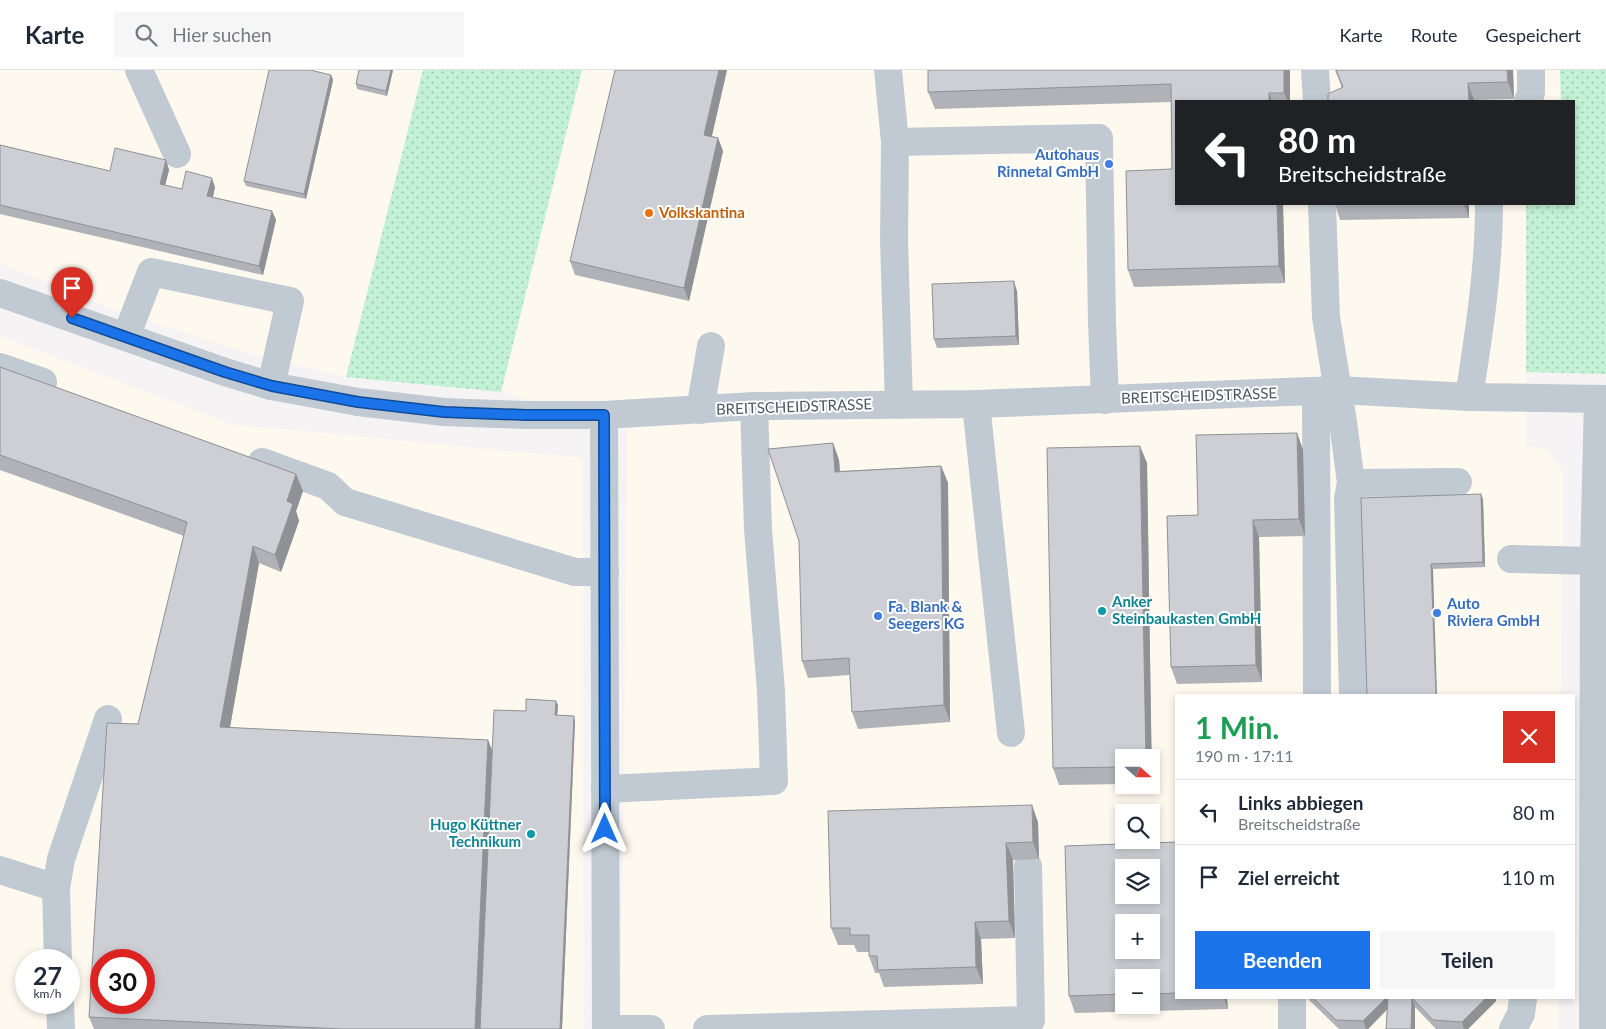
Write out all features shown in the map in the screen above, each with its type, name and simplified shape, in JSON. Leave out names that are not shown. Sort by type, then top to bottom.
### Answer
[{"type":"street","points":[[139,70],[177,154]]},
{"type":"street","points":[[888,70],[895,142],[894,240],[899,404]]},
{"type":"street","points":[[1315,70],[1317,100]]},
{"type":"street","points":[[1528,100],[1531,93],[1531,70]]},
{"type":"street","points":[[895,142],[1099,138],[1105,400]]},
{"type":"street","points":[[1317,694],[1327,390],[1322,205]]},
{"type":"street","points":[[1469,397],[1490,242],[1490,205]]},
{"type":"street","points":[[126,337],[151,272],[290,301],[272,386]]},
{"type":"street","name":"BREITSCHEIDSTRASSE","points":[[0,293],[225,372],[272,386],[358,402],[444,412],[604,415],[754,406],[976,404],[1327,390],[1469,397],[1602,399]]},
{"type":"street","points":[[700,410],[711,346]]},
{"type":"street","points":[[0,367],[66,390]]},
{"type":"street","points":[[1327,390],[1351,483],[1348,498],[1353,694]]},
{"type":"street","points":[[1593,1029],[1584,924],[1584,698],[1594,561],[1602,399]]},
{"type":"street","points":[[976,404],[1011,733]]},
{"type":"street","points":[[605,789],[774,781],[771,692],[758,529],[754,406]]},
{"type":"street","points":[[604,415],[606,1029],[651,1029]]},
{"type":"street","points":[[244,456],[328,486],[345,502],[575,572],[605,572]]},
{"type":"street","points":[[1351,483],[1458,482]]},
{"type":"street","points":[[1511,559],[1594,561]]},
{"type":"street","points":[[58,949],[56,888],[61,859],[108,719]]},
{"type":"street","points":[[707,1029],[1031,1020],[1028,866]]},
{"type":"street","points":[[0,870],[56,888]]},
{"type":"street","points":[[1292,999],[1292,1029]]},
{"type":"street","points":[[1513,1029],[1521,1014],[1523,999]]},
{"type":"street","points":[[60,1014],[61,1029]]},
{"type":"shaded area","points":[[0,70],[423,70],[346,377],[260,357],[114,310],[0,263]]},
{"type":"shaded area","points":[[582,70],[1560,70],[1561,100],[1175,100],[1175,205],[1526,205],[1526,446],[1546,449],[1563,472],[1561,694],[1175,694],[1175,999],[1559,999],[1558,1029],[621,1029],[627,429],[501,392]]},
{"type":"shaded area","points":[[0,336],[231,424],[583,458],[584,1029],[0,1029]]},
{"type":"green space","points":[[423,70],[582,70],[501,392],[346,377]]},
{"type":"green space","points":[[1560,70],[1606,70],[1606,374],[1526,372],[1526,205],[1575,205],[1575,100],[1561,100]]},
{"type":"building","points":[[269,70],[310,70],[331,75],[304,194],[244,181]]},
{"type":"building","points":[[359,70],[391,70],[386,91],[356,84]]},
{"type":"building","name":"Volkskantina","points":[[615,70],[719,70],[704,135],[718,138],[684,288],[570,261]]},
{"type":"building","points":[[928,70],[1284,70],[1284,93],[1269,93],[1269,100],[1175,100],[1175,205],[1277,205],[1279,266],[1128,270],[1126,171],[1172,169],[1171,84],[928,92]]},
{"type":"building","points":[[1336,70],[1507,70],[1508,82],[1468,83],[1469,100],[1328,100],[1328,94],[1343,87]]},
{"type":"building","points":[[0,145],[110,171],[115,148],[166,160],[160,184],[182,189],[186,171],[212,178],[207,196],[272,211],[259,266],[0,205]]},
{"type":"building","points":[[1014,281],[1016,336],[934,339],[932,284]]},
{"type":"building","points":[[0,367],[296,474],[287,501],[293,504],[275,555],[253,546],[220,727],[488,740],[475,1029],[342,1029],[89,1017],[90,1001],[90,1014],[155,1014],[155,949],[93,949],[107,723],[138,724],[187,522],[0,455]]},
{"type":"building","points":[[1297,433],[1299,519],[1253,520],[1256,665],[1171,667],[1167,516],[1198,515],[1196,435]]},
{"type":"building","name":"Fa. Blank & Seegers KG","points":[[833,443],[835,472],[941,466],[944,705],[852,712],[849,658],[802,661],[799,541],[768,449]]},
{"type":"building","name":"Anker Steinbaukasten GmbH","points":[[1140,446],[1146,749],[1115,749],[1115,767],[1053,768],[1047,448]]},
{"type":"building","points":[[1481,494],[1483,562],[1431,564],[1436,694],[1367,694],[1361,498]]},
{"type":"building","name":"Hugo Küttner Technikum","points":[[526,699],[556,701],[555,715],[574,716],[560,1029],[480,1029],[494,710],[526,711]]},
{"type":"building","points":[[1032,805],[1033,842],[1006,843],[1009,921],[975,922],[976,967],[878,970],[877,956],[869,956],[869,935],[850,935],[850,928],[831,928],[828,811]]},
{"type":"building","points":[[1175,842],[1175,993],[1160,994],[1160,969],[1115,969],[1115,994],[1069,996],[1065,846],[1115,844],[1115,849],[1160,849],[1160,843]]},
{"type":"building","points":[[1314,999],[1385,999],[1363,1021],[1336,1020]]},
{"type":"building","points":[[1388,999],[1412,999],[1411,1029],[1386,1029]]},
{"type":"building","points":[[1413,999],[1485,999],[1462,1022],[1433,1020]]},
{"type":"place","name":"Autohaus Rinnetal GmbH","points":[[1109,164]]},
{"type":"place","name":"Volkskantina","points":[[649,213]]},
{"type":"place","name":"Anker Steinbaukasten GmbH","points":[[1102,611]]},
{"type":"place","name":"Auto Riviera GmbH","points":[[1437,613]]},
{"type":"place","name":"Fa. Blank & Seegers KG","points":[[878,616]]},
{"type":"place","name":"Hugo Küttner Technikum","points":[[531,834]]},
{"type":"route","points":[[72,318],[225,372],[272,386],[358,402],[444,412],[604,415],[606,443],[605,829]]}]
